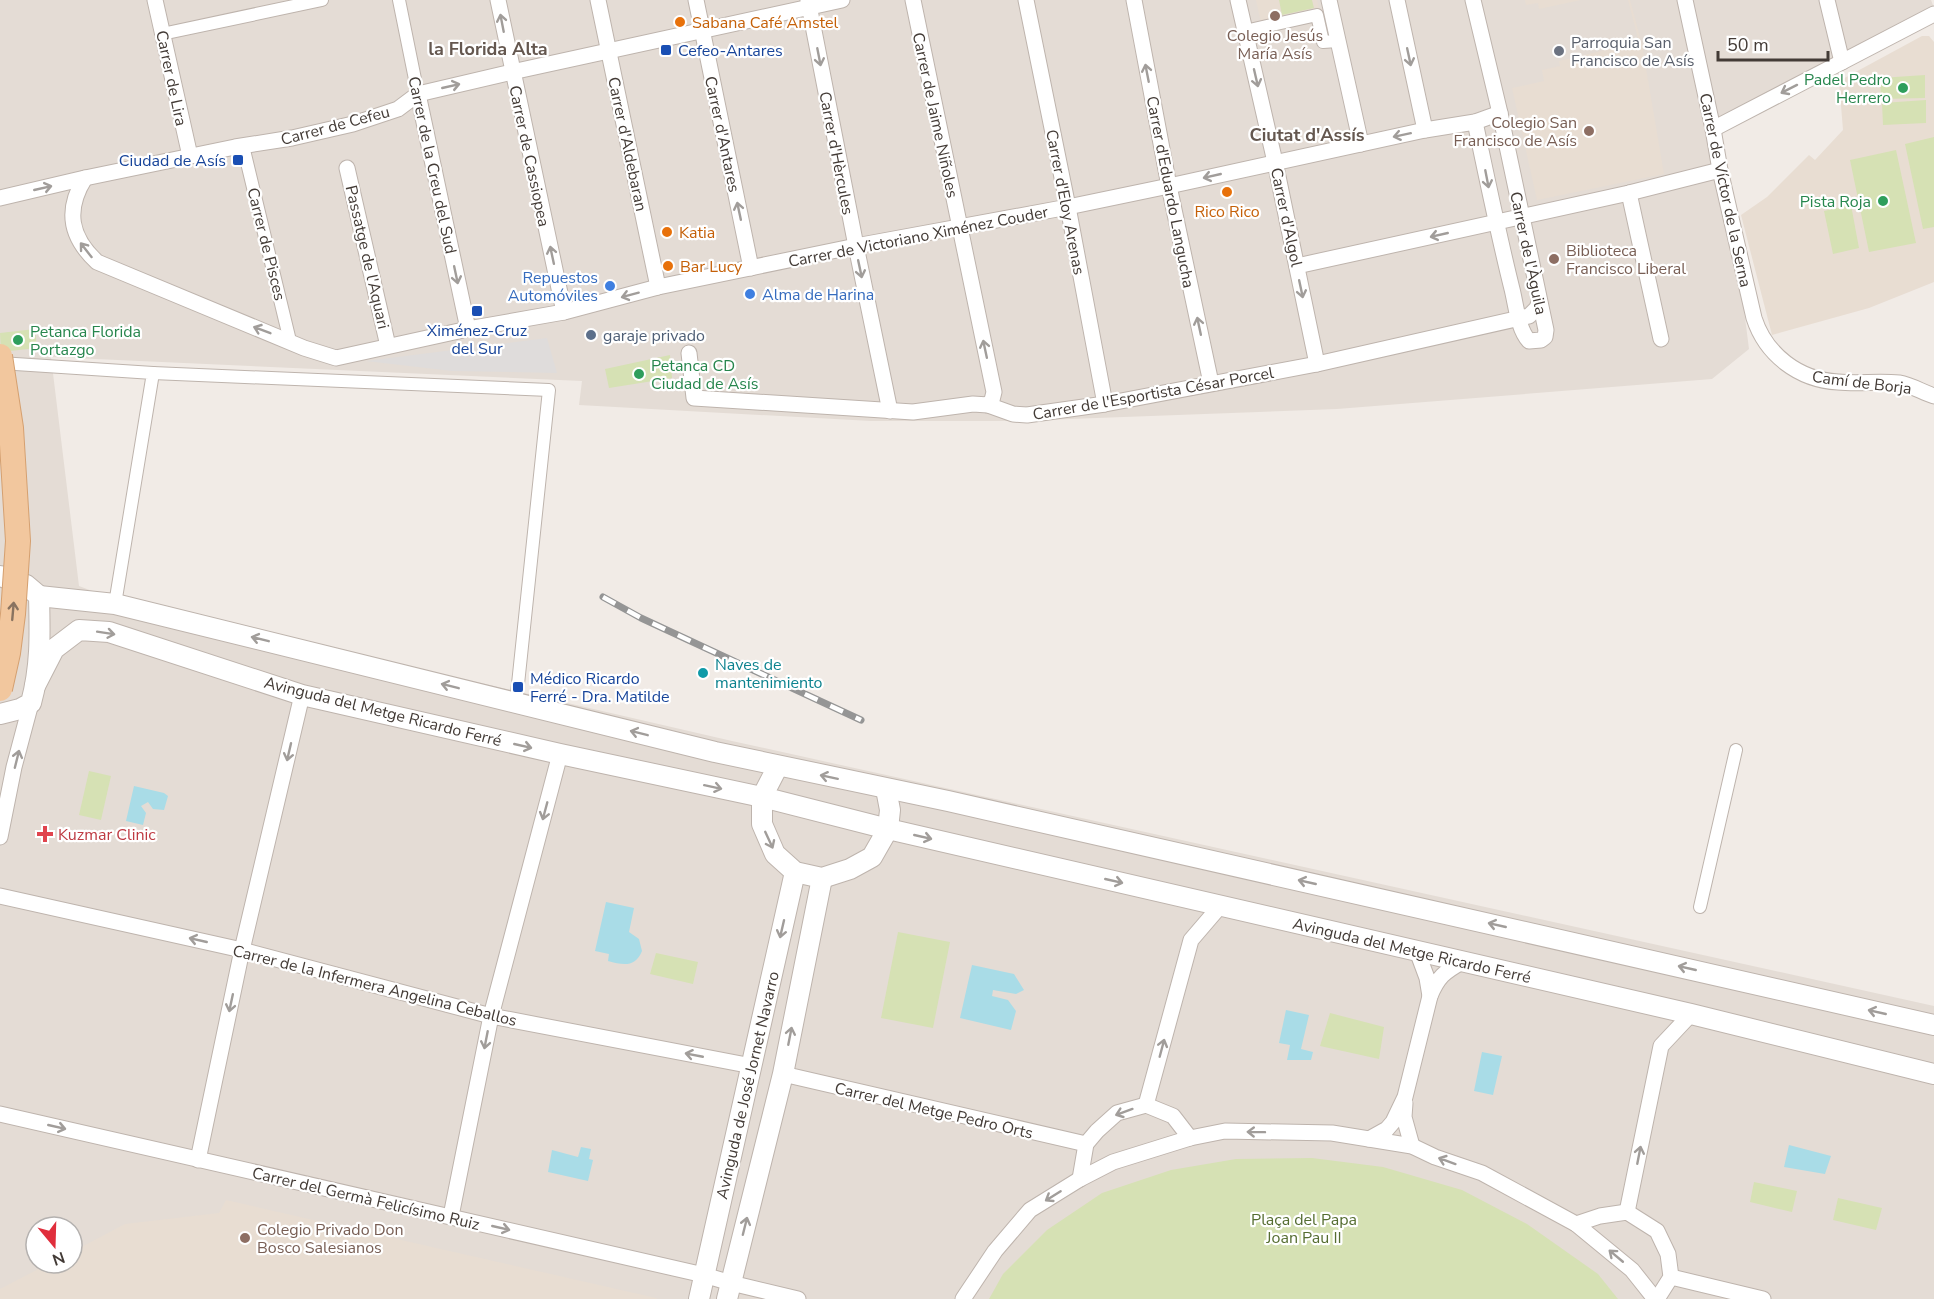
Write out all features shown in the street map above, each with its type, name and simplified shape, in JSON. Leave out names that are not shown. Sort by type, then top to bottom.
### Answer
[{"type":"main road","points":[[0,356],[11,428],[18,541],[13,614],[0,689]]},
{"type":"street","name":"Carrer de Lira","points":[[155,0],[190,156]]},
{"type":"street","points":[[162,34],[289,3],[322,0]]},
{"type":"street","name":"Carrer de la Creu del Sud","points":[[399,0],[468,330]]},
{"type":"street","name":"Carrer de Cassiopea","points":[[498,0],[564,312]]},
{"type":"street","name":"Carrer d'Aldebaran","points":[[598,0],[658,287]]},
{"type":"street","name":"Carrer d'Antares","points":[[696,0],[751,268]]},
{"type":"street","name":"Carrer de Cefeu","points":[[1,196],[190,156],[292,138],[352,124],[398,109],[418,94],[702,31],[809,4],[842,0]]},
{"type":"street","name":"Carrer de Jaime Niñoles","points":[[913,0],[994,392],[988,405]]},
{"type":"street","name":"Carrer d'Eloy Arenas","points":[[1026,0],[1105,404]]},
{"type":"street","name":"Carrer d'Eduardo Langucha","points":[[1134,0],[1169,186],[1211,383]]},
{"type":"street","name":"Carrer d'Algol","points":[[1238,0],[1317,364]]},
{"type":"street","points":[[1329,0],[1361,144]]},
{"type":"street","points":[[1397,0],[1425,130]]},
{"type":"street","name":"Carrer de l'Àguila","points":[[1473,0],[1500,113],[1546,330],[1545,337],[1541,340],[1529,341],[1525,337],[1496,222],[1475,122]]},
{"type":"street","name":"Carrer de Víctor de la Serna","points":[[1685,0],[1720,170],[1754,318],[1766,343]]},
{"type":"street","points":[[1827,0],[1842,62]]},
{"type":"street","name":"Carrer d'Hèrcules","points":[[809,4],[890,411]]},
{"type":"street","points":[[1713,129],[1934,14]]},
{"type":"street","points":[[1245,31],[1317,15],[1323,42],[1337,41]]},
{"type":"street","name":"Carrer de Victoriano Ximénez Couder","points":[[290,341],[336,358],[564,312],[658,287],[856,246],[1068,207],[1425,130],[1475,122],[1500,113]]},
{"type":"street","name":"Carrer de Pisces","points":[[243,146],[290,341]]},
{"type":"street","name":"Passatge de l'Aquari","points":[[347,168],[388,346]]},
{"type":"street","points":[[1297,266],[1629,193],[1720,170]]},
{"type":"street","points":[[85,178],[73,201],[73,224],[87,253],[97,262],[290,341]]},
{"type":"street","points":[[1629,193],[1661,339]]},
{"type":"street","name":"Carrer de l'Esportista César Porcel","points":[[689,353],[694,398],[913,412],[973,404],[988,405],[1013,414],[1027,415],[1105,404],[1317,364],[1529,316],[1539,302]]},
{"type":"street","name":"Camí de Borja","points":[[1766,343],[1782,361],[1811,378],[1836,382],[1901,384],[1934,396]]},
{"type":"street","points":[[0,363],[153,373],[549,390],[516,703]]},
{"type":"street","points":[[115,604],[153,373]]},
{"type":"street","points":[[0,576],[26,585],[39,596],[115,604],[715,752],[960,804],[1934,1025]]},
{"type":"street","points":[[0,837],[33,694],[41,645],[39,596]]},
{"type":"street","name":"Avinguda del Metge Ricardo Ferré","points":[[33,694],[54,650],[79,630],[109,632],[302,695],[762,798],[1691,1014],[1934,1074]]},
{"type":"street","points":[[0,714],[20,709],[33,694]]},
{"type":"street","points":[[198,1160],[242,950],[302,695]]},
{"type":"street","points":[[1700,908],[1736,750]]},
{"type":"street","points":[[451,1216],[490,1016],[560,754]]},
{"type":"street","points":[[778,766],[762,798],[762,824],[775,854],[795,872],[822,878],[850,869],[872,857],[888,829],[890,810],[886,789]]},
{"type":"street","name":"Avinguda de José Jornet Navarro","points":[[699,1299],[795,872]]},
{"type":"street","name":"Avinguda de José Jornet Navarro","points":[[729,1291],[783,1074],[822,878]]},
{"type":"street","name":"Carrer de la Infermera Angelina Ceballos","points":[[0,896],[242,950],[490,1016],[752,1066]]},
{"type":"street","points":[[1146,1105],[1191,940],[1221,905]]},
{"type":"street","points":[[1417,951],[1430,996]]},
{"type":"street","points":[[1412,1146],[1404,1118],[1405,1097],[1430,996],[1436,981],[1448,970],[1462,962]]},
{"type":"street","points":[[1627,1212],[1661,1046],[1691,1014]]},
{"type":"street","name":"Carrer del Metge Pedro Orts","points":[[783,1074],[1086,1144]]},
{"type":"street","points":[[1369,1139],[1387,1129],[1393,1122],[1405,1097]]},
{"type":"street","points":[[1080,1179],[1086,1144],[1117,1113],[1146,1105],[1173,1116],[1190,1138]]},
{"type":"street","name":"Carrer del Germà Felicísimo Ruiz","points":[[0,1114],[704,1275],[729,1291],[798,1299]]},
{"type":"street","points":[[963,1299],[995,1251],[1030,1210],[1080,1179],[1133,1155],[1190,1138],[1225,1131],[1332,1133],[1412,1146],[1435,1157],[1482,1173],[1576,1224],[1632,1270],[1656,1299],[1671,1277],[1668,1254],[1657,1231],[1627,1212],[1600,1216],[1576,1224]]},
{"type":"street","points":[[1671,1277],[1762,1299]]},
{"type":"shaded area","points":[[0,0],[1931,0],[1934,8],[1721,128],[1749,349],[1712,379],[1337,409],[1013,421],[871,421],[579,405],[582,381],[51,357],[79,586],[108,597],[732,741],[1934,1006],[1934,1299],[0,1299]]},
{"type":"shaded area","name":"Colegio Jesús María Asís","points":[[1256,0],[1317,0],[1319,9],[1261,23]]},
{"type":"shaded area","points":[[1525,0],[1581,0],[1539,9],[1538,3],[1526,5]]},
{"type":"shaded area","name":"Colegio San Francisco de Asís","points":[[1628,0],[1630,0],[1642,45],[1664,174],[1537,200],[1512,88],[1544,81],[1542,70],[1560,66],[1559,61],[1639,42]]},
{"type":"shaded area","points":[[1922,36],[1929,36],[1934,42],[1934,282],[1869,308],[1772,335],[1741,215],[1767,197],[1809,155],[1815,160],[1843,130],[1839,81]]},
{"type":"shaded area","points":[[547,338],[557,373],[452,371],[366,361]]},
{"type":"shaded area","name":"Colegio Privado Don Bosco Salesianos","points":[[226,1200],[657,1299],[0,1299],[0,1289],[27,1275],[84,1275],[84,1246],[125,1224],[219,1213]]},
{"type":"green space","points":[[1279,0],[1312,0],[1314,8],[1282,15]]},
{"type":"green space","name":"Padel Pedro Herrero","points":[[1925,75],[1925,98],[1881,99],[1880,78]]},
{"type":"green space","points":[[1926,100],[1926,123],[1883,125],[1882,103]]},
{"type":"green space","points":[[1934,137],[1934,227],[1923,229],[1905,144]]},
{"type":"green space","name":"Pista Roja","points":[[1896,150],[1916,243],[1869,252],[1850,160]]},
{"type":"green space","points":[[1851,205],[1859,248],[1833,254],[1824,211]]},
{"type":"green space","name":"Petanca Florida Portazgo","points":[[35,329],[37,348],[1,352],[0,333]]},
{"type":"green space","name":"Petanca CD Ciudad de Asís","points":[[670,355],[672,378],[609,388],[605,369]]},
{"type":"green space","points":[[89,771],[111,776],[101,820],[79,815]]},
{"type":"green space","points":[[898,932],[950,942],[933,1028],[881,1018]]},
{"type":"green space","points":[[656,953],[698,962],[693,984],[650,974]]},
{"type":"green space","points":[[1330,1013],[1384,1027],[1379,1059],[1320,1046]]},
{"type":"green space","name":"Plaça del Papa Joan Pau II","points":[[1312,1158],[1383,1167],[1462,1190],[1527,1224],[1598,1274],[1618,1299],[989,1299],[1003,1274],[1047,1230],[1102,1193],[1171,1170],[1236,1159]]},
{"type":"green space","points":[[1754,1182],[1797,1191],[1792,1212],[1750,1202]]},
{"type":"green space","points":[[1838,1198],[1882,1208],[1876,1230],[1833,1220]]},
{"type":"water","points":[[134,786],[168,796],[164,810],[153,809],[148,802],[141,806],[146,813],[143,825],[126,821]]},
{"type":"water","points":[[606,902],[634,908],[629,932],[639,939],[642,951],[632,963],[608,961],[609,954],[595,951]]},
{"type":"water","points":[[972,965],[1014,974],[1024,990],[1016,994],[993,990],[992,996],[1008,1000],[1016,1011],[1011,1030],[960,1018]]},
{"type":"water","points":[[1286,1010],[1309,1015],[1301,1049],[1313,1052],[1311,1060],[1287,1060],[1290,1045],[1279,1043]]},
{"type":"water","points":[[1482,1052],[1502,1056],[1493,1095],[1474,1091]]},
{"type":"water","points":[[1789,1145],[1831,1156],[1825,1174],[1784,1167]]},
{"type":"water","points":[[581,1147],[591,1149],[589,1159],[593,1160],[588,1181],[548,1172],[552,1150],[578,1157]]},
{"type":"railway","points":[[603,597],[641,618],[861,720]]},
{"type":"place","name":"Colegio Jesús María Asís","points":[[1275,16]]},
{"type":"place","name":"Sabana Café Amstel","points":[[680,22]]},
{"type":"place","name":"Cefeo-Antares","points":[[666,50]]},
{"type":"place","name":"Parroquia San Francisco de Asís","points":[[1559,51]]},
{"type":"place","name":"Padel Pedro Herrero","points":[[1903,88]]},
{"type":"place","name":"Colegio San Francisco de Asís","points":[[1589,131]]},
{"type":"place","name":"Ciudad de Asís","points":[[238,160]]},
{"type":"place","name":"Rico Rico","points":[[1227,192]]},
{"type":"place","name":"Pista Roja","points":[[1883,201]]},
{"type":"place","name":"Katia","points":[[667,232]]},
{"type":"place","name":"Biblioteca Francisco Liberal","points":[[1554,259]]},
{"type":"place","name":"Bar Lucy","points":[[668,266]]},
{"type":"place","name":"Repuestos Automóviles","points":[[610,286]]},
{"type":"place","name":"Alma de Harina","points":[[750,294]]},
{"type":"place","name":"Ximénez-Cruz del Sur","points":[[477,311]]},
{"type":"place","name":"garaje privado","points":[[591,335]]},
{"type":"place","name":"Petanca Florida Portazgo","points":[[18,340]]},
{"type":"place","name":"Petanca CD Ciudad de Asís","points":[[639,374]]},
{"type":"place","name":"Naves de mantenimiento","points":[[703,673]]},
{"type":"place","name":"Médico Ricardo Ferré - Dra. Matilde","points":[[518,687]]},
{"type":"place","name":"Kuzmar Clinic","points":[[45,834]]},
{"type":"place","name":"Colegio Privado Don Bosco Salesianos","points":[[245,1238]]},
{"type":"district","name":"la Florida Alta","points":[[488,49]]},
{"type":"district","name":"Ciutat d'Assís","points":[[1307,135]]}]
